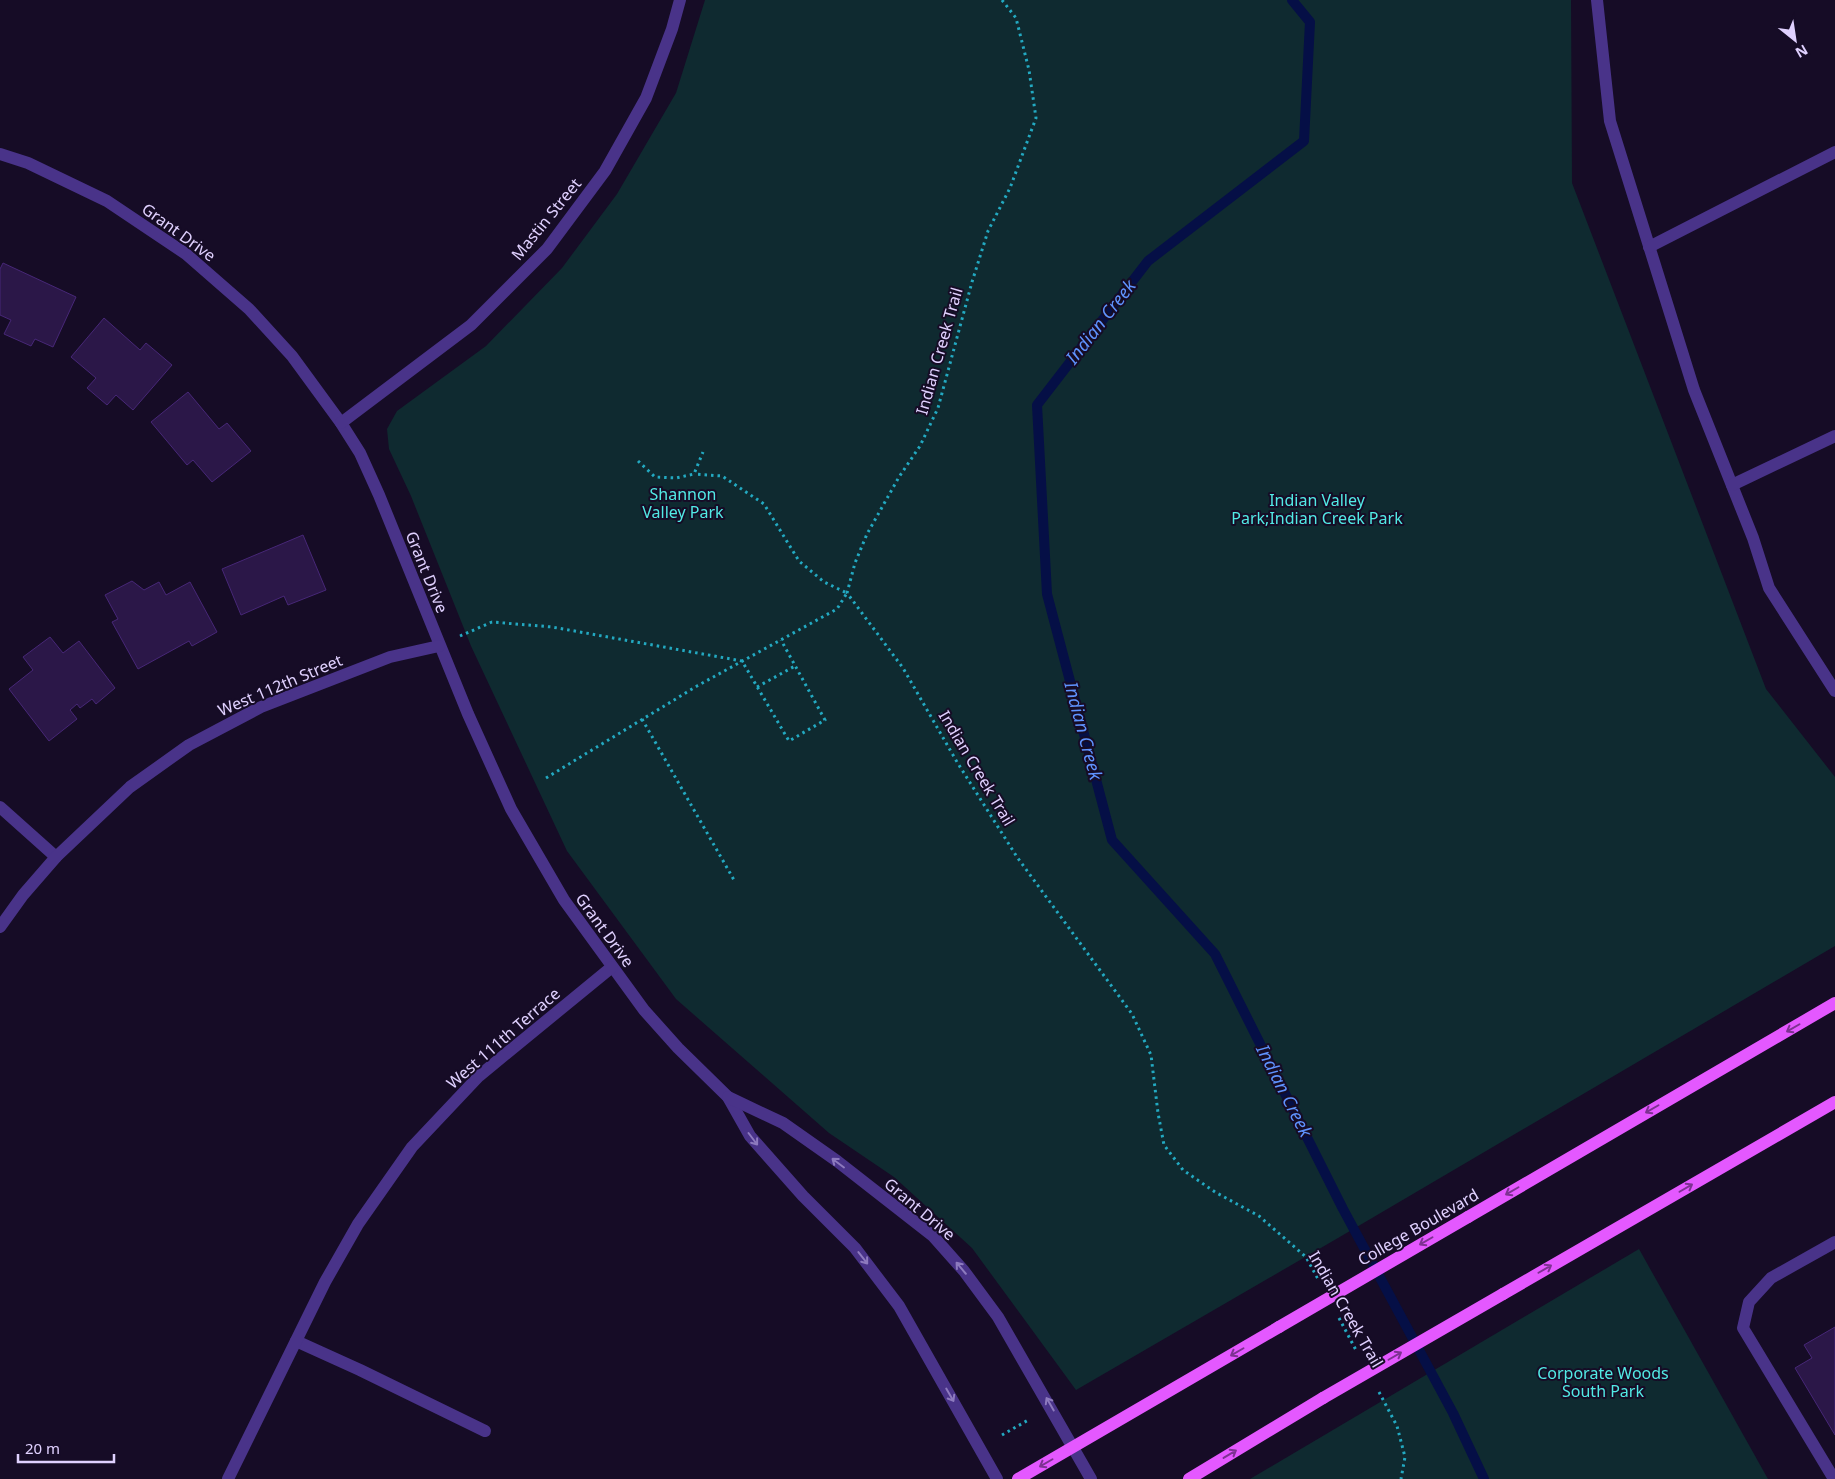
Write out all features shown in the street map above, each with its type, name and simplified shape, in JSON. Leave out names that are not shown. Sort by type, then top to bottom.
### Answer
[{"type":"main road","name":"College Boulevard","points":[[1018,1479],[1835,1003]]},
{"type":"main road","points":[[1189,1479],[1323,1398],[1835,1102]]},
{"type":"street","name":"Mastin Street","points":[[342,423],[471,325],[547,249],[606,171],[646,98],[672,28],[680,0]]},
{"type":"street","points":[[1598,0],[1610,121],[1694,390],[1753,538],[1769,588],[1835,691]]},
{"type":"street","points":[[1649,247],[1835,152]]},
{"type":"street","name":"Grant Drive","points":[[0,154],[28,163],[107,201],[186,254],[249,309],[292,356],[342,423],[360,453],[439,646],[511,809],[564,900],[644,1010],[678,1048],[728,1096],[750,1136],[803,1196],[855,1248],[899,1306],[997,1479]]},
{"type":"street","points":[[1732,486],[1835,436]]},
{"type":"street","name":"West 112th Street","points":[[0,927],[22,895],[56,857],[130,787],[189,745],[270,704],[390,657],[439,646]]},
{"type":"street","points":[[0,807],[56,857]]},
{"type":"street","name":"West 111th Terrace","points":[[228,1479],[325,1282],[358,1224],[412,1147],[479,1076],[612,967]]},
{"type":"street","name":"Grant Drive","points":[[728,1096],[784,1123],[837,1161],[933,1236],[964,1271],[998,1317],[1091,1479]]},
{"type":"street","points":[[1834,1479],[1742,1328],[1749,1302],[1771,1278],[1835,1242]]},
{"type":"street","points":[[296,1341],[485,1431]]},
{"type":"path","name":"Indian Creek Trail","points":[[1002,0],[1016,18],[1029,70],[1036,118],[1010,188],[988,231],[972,282],[938,408],[920,446],[867,534],[855,563],[847,593],[904,668],[957,762],[1017,857],[1132,1014],[1151,1055],[1164,1145],[1183,1170],[1215,1192],[1259,1216],[1306,1257],[1320,1282]]},
{"type":"path","points":[[694,474],[703,452]]},
{"type":"path","points":[[546,778],[642,719],[837,609],[847,593],[824,582],[799,561],[764,504],[722,476],[694,474],[676,478],[655,478],[638,461]]},
{"type":"path","points":[[439,646],[492,622],[552,627],[742,661],[789,741],[825,720],[781,640]]},
{"type":"path","points":[[757,687],[795,666]]},
{"type":"path","points":[[642,719],[734,880]]},
{"type":"path","name":"Indian Creek Trail","points":[[1338,1316],[1361,1358]]},
{"type":"path","name":"Indian Creek Trail","points":[[1374,1384],[1398,1426],[1405,1458],[1401,1479]]},
{"type":"path","points":[[1002,1435],[1037,1415]]},
{"type":"green space","points":[[705,0],[1571,0],[1572,183],[1766,689],[1835,777],[1835,946],[1076,1390],[972,1248],[894,1177],[829,1133],[676,999],[567,851],[471,646],[411,496],[389,449],[387,429],[397,411],[486,346],[562,268],[617,194],[676,93]]},
{"type":"green space","name":"Corporate Woods South Park","points":[[1639,1249],[1768,1479],[1250,1479]]},
{"type":"building","points":[[3,263],[76,297],[53,347],[35,339],[31,346],[4,334],[11,320],[0,315],[0,269]]},
{"type":"building","points":[[104,318],[140,350],[146,343],[172,365],[133,410],[116,395],[107,405],[87,388],[96,378],[71,357]]},
{"type":"building","points":[[188,392],[219,429],[227,423],[251,451],[212,482],[193,460],[187,465],[151,422]]},
{"type":"building","points":[[303,535],[326,590],[288,605],[284,596],[241,615],[222,569]]},
{"type":"building","points":[[132,581],[144,590],[159,582],[166,595],[190,582],[217,632],[192,646],[189,641],[138,669],[112,622],[118,619],[105,595]]},
{"type":"building","points":[[50,637],[63,653],[79,641],[115,688],[96,704],[92,699],[80,708],[77,704],[70,710],[77,719],[49,741],[9,689],[33,670],[23,657]]},
{"type":"building","points":[[1835,1327],[1835,1435],[1795,1368],[1812,1358],[1804,1345]]},
{"type":"waterway","name":"Indian Creek","points":[[1292,0],[1310,22],[1304,141],[1148,261],[1037,405],[1047,594],[1112,840],[1215,954],[1343,1209],[1453,1413],[1484,1479]]},
{"type":"park label","name":"Shannon Valley Park","points":[[683,503]]},
{"type":"park label","name":"Indian Valley Park;Indian Creek Park","points":[[1317,509]]}]
